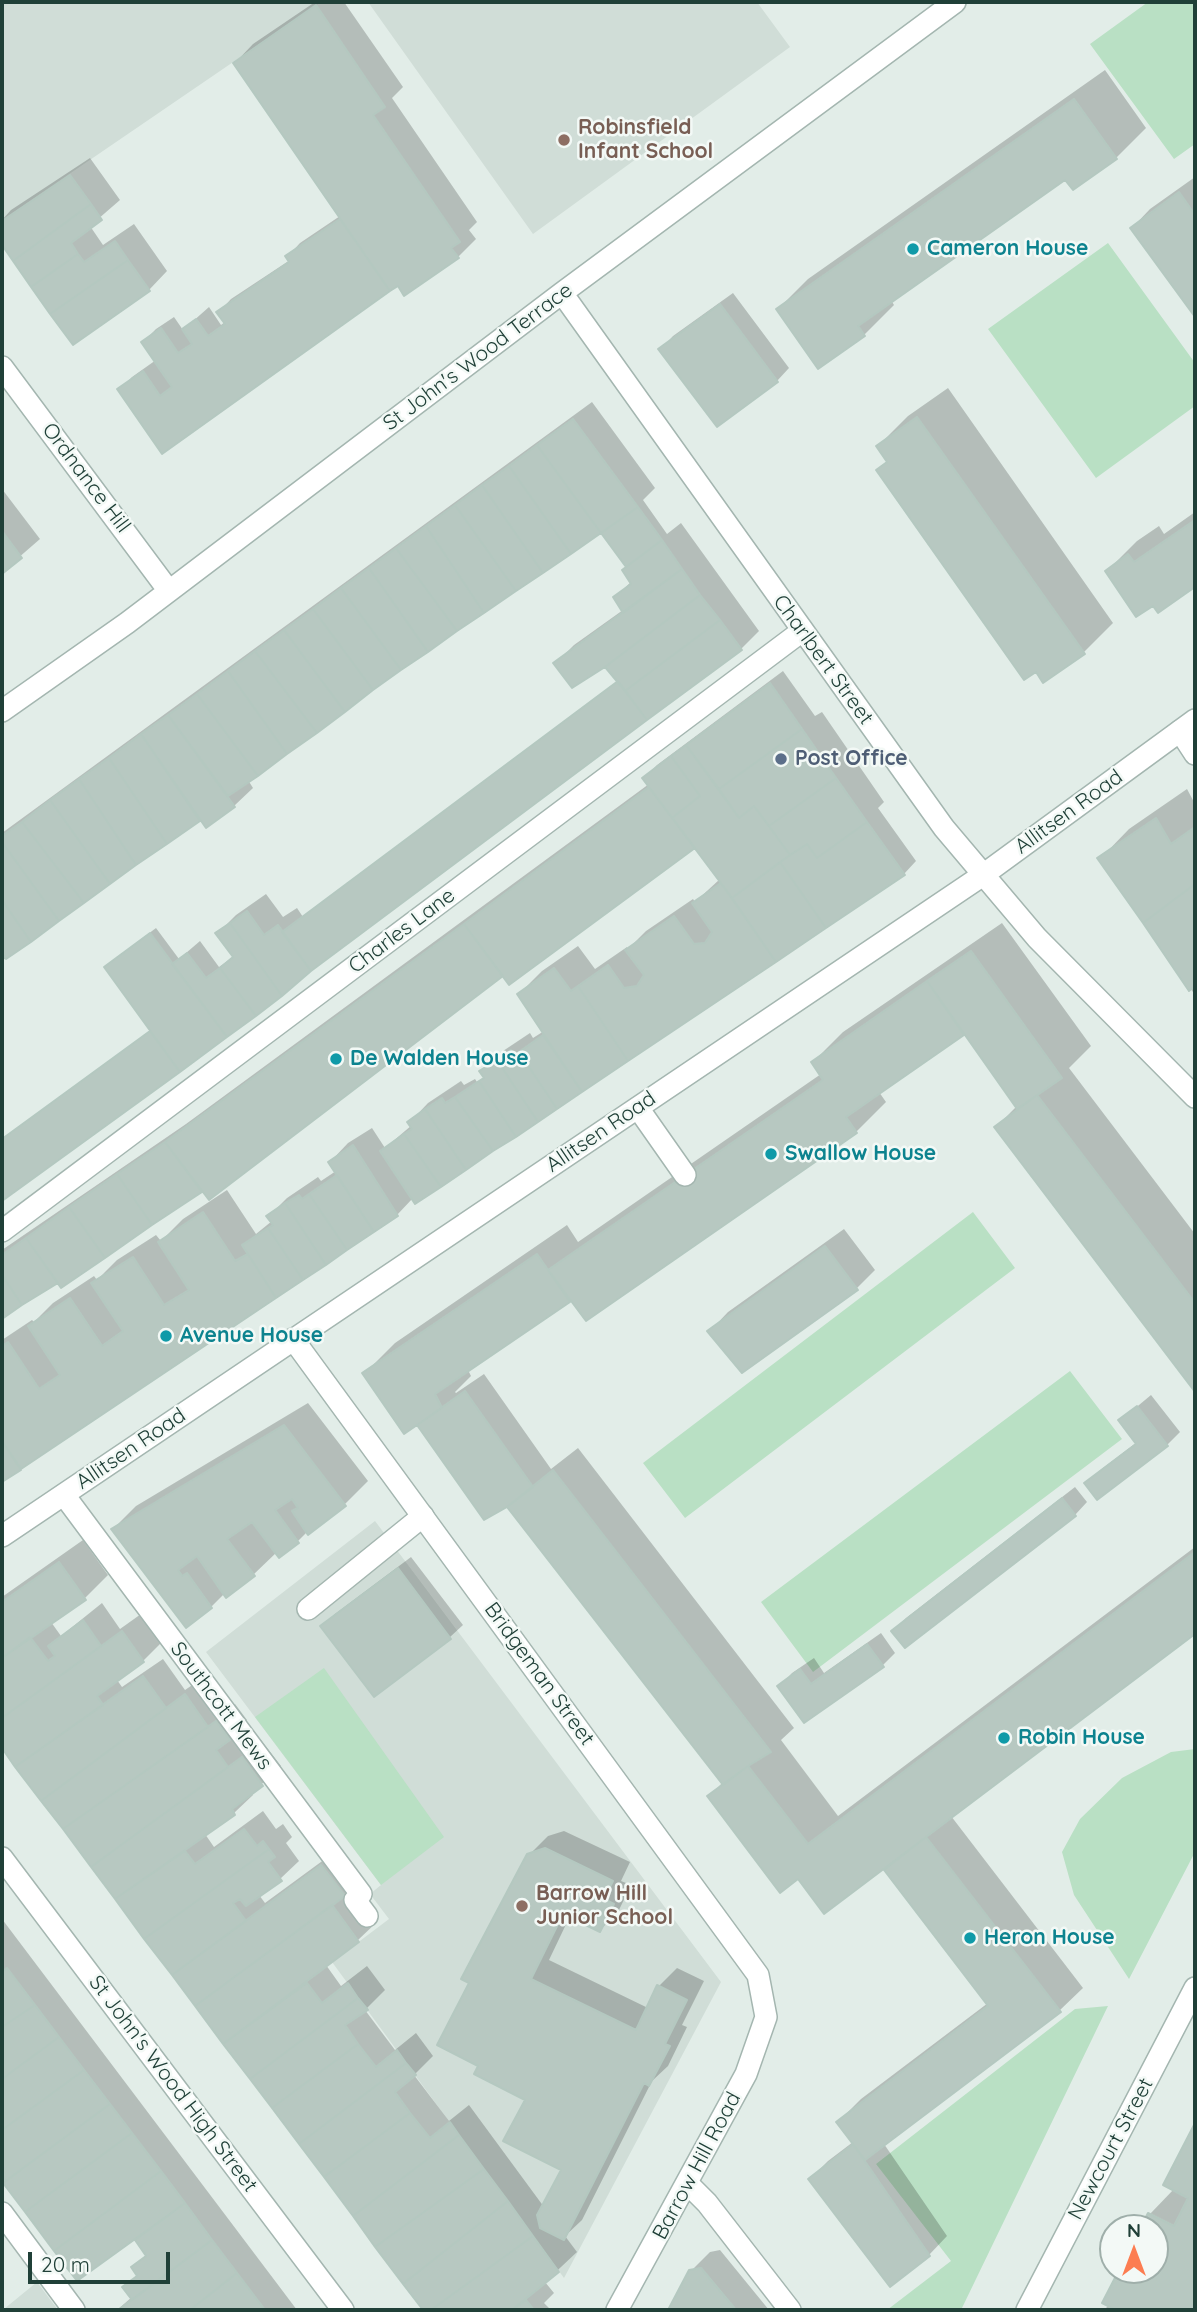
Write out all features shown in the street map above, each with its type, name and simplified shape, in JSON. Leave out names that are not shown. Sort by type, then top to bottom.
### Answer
[{"type":"street","name":"St John's Wood Terrace","points":[[2,711],[127,623],[562,293],[955,2]]},
{"type":"street","name":"Charlbert Street","points":[[562,293],[944,828],[1037,938],[1195,1097]]},
{"type":"street","name":"Ordnance Hill","points":[[2,367],[169,591]]},
{"type":"street","name":"Charles Lane","points":[[2,1231],[802,631]]},
{"type":"street","name":"Allitsen Road","points":[[2,1536],[983,875],[1188,726]]},
{"type":"street","points":[[1188,726],[1195,754]]},
{"type":"street","points":[[638,1108],[685,1175]]},
{"type":"street","name":"Bridgeman Street","points":[[293,1339],[758,1975],[766,2017]]},
{"type":"street","name":"Southcott Mews","points":[[64,1495],[361,1894],[355,1900],[367,1916]]},
{"type":"street","points":[[308,1609],[423,1516]]},
{"type":"street","name":"St John's Wood High Street","points":[[2,1858],[344,2310]]},
{"type":"street","name":"Newcourt Street","points":[[1027,2310],[1195,1988]]},
{"type":"street","name":"Barrow Hill Road","points":[[617,2310],[747,2074],[766,2017]]},
{"type":"street","points":[[688,2184],[707,2203],[790,2310]]},
{"type":"street","points":[[2,2213],[74,2310]]},
{"type":"shaded area","points":[[2,2],[321,2],[2,220]]},
{"type":"shaded area","name":"Robinsfield Infant School","points":[[368,2],[757,2],[790,47],[533,234]]},
{"type":"shaded area","name":"Barrow Hill Junior School","points":[[375,1521],[721,1982],[564,2278],[332,1962],[389,1919],[370,1894],[381,1885],[206,1652]]},
{"type":"shaded area","points":[[37,2282],[58,2310],[4,2309]]},
{"type":"green space","points":[[1148,2],[1195,2],[1195,144],[1174,159],[1090,44]]},
{"type":"green space","points":[[1108,243],[1195,363],[1195,406],[1096,478],[988,329]]},
{"type":"green space","points":[[973,1212],[1015,1268],[685,1518],[643,1463]]},
{"type":"green space","points":[[1070,1371],[1122,1439],[813,1672],[761,1602]]},
{"type":"green space","points":[[324,1668],[444,1837],[381,1885],[255,1717]]},
{"type":"green space","points":[[1195,1749],[1195,1852],[1129,1979],[1074,1895],[1062,1852],[1080,1819],[1122,1778],[1171,1752]]},
{"type":"green space","points":[[1108,2006],[961,2310],[887,2310],[951,2261],[876,2164],[1075,2009]]},
{"type":"building","points":[[316,5],[385,107],[373,115],[460,242],[451,248],[459,258],[404,296],[398,286],[390,291],[233,63]]},
{"type":"building","name":"Cameron House","points":[[1074,99],[1117,159],[1073,190],[1065,180],[858,326],[865,336],[818,369],[776,309]]},
{"type":"building","points":[[70,175],[91,204],[13,261],[2,245],[2,221]]},
{"type":"building","points":[[1179,192],[1195,215],[1195,317],[1130,228]]},
{"type":"building","points":[[91,204],[102,220],[71,243],[78,254],[31,287],[13,261]]},
{"type":"building","points":[[340,219],[390,291],[162,454],[117,389],[143,371],[160,396],[172,387],[141,342],[161,328],[178,353],[192,344],[182,329],[196,319],[208,336],[225,324],[216,312],[289,262],[285,256]]},
{"type":"building","points":[[115,241],[128,260],[50,314],[31,287],[78,254],[84,262]]},
{"type":"building","points":[[128,260],[150,291],[73,345],[50,314]]},
{"type":"building","points":[[720,304],[778,382],[717,427],[658,349]]},
{"type":"building","points":[[917,417],[1085,654],[1043,683],[1036,672],[1024,680],[876,470],[887,462],[876,446]]},
{"type":"building","points":[[573,419],[638,507],[601,533],[537,445]]},
{"type":"building","points":[[537,445],[601,533],[571,554],[509,466]]},
{"type":"building","points":[[509,466],[571,554],[543,573],[482,485]]},
{"type":"building","points":[[482,485],[543,573],[516,591],[455,505]]},
{"type":"building","points":[[455,505],[516,591],[484,613],[426,526]]},
{"type":"building","points":[[638,507],[662,540],[626,567],[601,533]]},
{"type":"building","points":[[1195,520],[1195,587],[1158,613],[1153,606],[1136,617],[1105,571],[1128,554],[1134,562]]},
{"type":"building","points":[[426,526],[484,613],[457,631],[396,548]]},
{"type":"building","points":[[2,531],[22,558],[2,574]]},
{"type":"building","points":[[662,540],[682,569],[623,613],[613,597],[631,584],[622,570]]},
{"type":"building","points":[[396,548],[457,631],[428,652],[369,568]]},
{"type":"building","points":[[369,568],[428,652],[401,670],[341,588]]},
{"type":"building","points":[[682,569],[700,595],[605,667],[572,688],[553,663]]},
{"type":"building","points":[[341,588],[401,670],[373,690],[313,609]]},
{"type":"building","points":[[700,595],[720,620],[625,691],[605,667]]},
{"type":"building","points":[[313,609],[373,690],[345,712],[284,630]]},
{"type":"building","points":[[720,620],[742,650],[647,720],[625,691]]},
{"type":"building","points":[[284,630],[345,712],[317,733],[255,651]]},
{"type":"building","points":[[255,651],[317,733],[287,754],[228,671]]},
{"type":"building","points":[[228,671],[287,754],[258,776],[197,694]]},
{"type":"building","points":[[618,681],[647,720],[311,971],[282,932]]},
{"type":"building","points":[[770,683],[802,729],[719,789],[686,745]]},
{"type":"building","points":[[197,694],[258,776],[228,796],[168,715]]},
{"type":"building","points":[[168,715],[235,807],[206,828],[141,734]]},
{"type":"building","points":[[802,729],[836,778],[769,826],[754,806],[739,818],[719,789]]},
{"type":"building","points":[[141,734],[200,821],[167,844],[109,758]]},
{"type":"building","points":[[686,745],[739,818],[754,806],[790,855],[732,898],[672,818],[700,796],[671,756]]},
{"type":"building","points":[[671,756],[700,796],[672,818],[642,778]]},
{"type":"building","points":[[109,758],[167,844],[136,865],[79,779]]},
{"type":"building","points":[[836,778],[867,822],[817,858],[807,844],[790,855],[769,826]]},
{"type":"building","points":[[79,779],[136,865],[110,884],[50,800]]},
{"type":"building","points":[[649,787],[695,848],[509,985],[464,924]]},
{"type":"building","points":[[50,800],[110,884],[84,903],[22,822]]},
{"type":"building","points":[[1156,818],[1171,844],[1195,827],[1195,884],[1143,923],[1097,858]]},
{"type":"building","points":[[22,822],[84,903],[59,921],[2,842],[2,836]]},
{"type":"building","points":[[867,822],[905,875],[826,928],[780,862],[807,844],[817,858]]},
{"type":"building","points":[[2,842],[59,921],[31,942],[2,900]]},
{"type":"building","points":[[780,862],[826,928],[776,962],[732,898]]},
{"type":"building","points":[[721,883],[776,962],[628,1061],[578,986],[608,965],[624,988],[637,986],[644,975],[625,950],[674,916],[694,944],[705,943],[712,932],[692,903]]},
{"type":"building","points":[[1195,884],[1195,986],[1189,991],[1143,923]]},
{"type":"building","points":[[2,900],[31,942],[6,959],[2,953]]},
{"type":"building","points":[[247,911],[264,935],[278,925],[311,971],[282,996],[230,923]]},
{"type":"building","points":[[230,923],[282,996],[256,1016],[220,968],[233,957],[215,933]]},
{"type":"building","name":"De Walden House","points":[[464,924],[503,976],[209,1200],[165,1142]]},
{"type":"building","points":[[150,933],[227,1037],[180,1072],[104,967]]},
{"type":"building","points":[[971,951],[1062,1078],[1017,1109],[927,981]]},
{"type":"building","points":[[187,953],[206,978],[220,968],[256,1016],[227,1037],[172,964]]},
{"type":"building","points":[[554,968],[571,991],[578,986],[628,1061],[582,1092],[517,994]]},
{"type":"building","name":"Swallow House","points":[[927,981],[964,1035],[846,1117],[857,1133],[586,1321],[548,1270],[823,1080],[811,1062]]},
{"type":"building","points":[[150,1031],[180,1072],[2,1201],[2,1139]]},
{"type":"building","points":[[543,1035],[582,1092],[557,1109],[519,1052]]},
{"type":"building","points":[[511,1050],[514,1055],[519,1052],[557,1109],[538,1122],[497,1060]]},
{"type":"building","points":[[497,1060],[538,1122],[516,1137],[479,1081],[484,1078],[479,1071]]},
{"type":"building","points":[[479,1081],[516,1137],[493,1151],[455,1097]]},
{"type":"building","points":[[1037,1095],[1195,1303],[1195,1392],[994,1127]]},
{"type":"building","points":[[455,1097],[493,1151],[466,1170],[425,1109],[442,1098],[445,1103]]},
{"type":"building","points":[[425,1109],[466,1170],[441,1187],[404,1134],[412,1129],[407,1122]]},
{"type":"building","points":[[404,1134],[441,1187],[415,1204],[380,1151]]},
{"type":"building","points":[[165,1142],[202,1192],[152,1225],[117,1174]]},
{"type":"building","points":[[353,1145],[398,1216],[374,1232],[328,1162]]},
{"type":"building","points":[[117,1174],[152,1225],[105,1258],[69,1207]]},
{"type":"building","points":[[337,1175],[374,1232],[347,1250],[309,1194]]},
{"type":"building","points":[[309,1194],[347,1250],[326,1265],[285,1203],[299,1195],[302,1199]]},
{"type":"building","points":[[285,1203],[326,1265],[303,1280],[268,1228],[273,1225],[266,1216]]},
{"type":"building","points":[[69,1207],[105,1258],[61,1288],[26,1238]]},
{"type":"building","name":"Avenue House","points":[[203,1212],[235,1261],[248,1254],[276,1298],[21,1469],[2,1441],[2,1346],[8,1342],[39,1389],[60,1375],[28,1326],[70,1298],[102,1346],[123,1331],[91,1283],[133,1257],[164,1305],[189,1290],[158,1242]]},
{"type":"building","points":[[268,1228],[303,1280],[276,1298],[242,1245]]},
{"type":"building","points":[[26,1238],[58,1283],[22,1305],[2,1275],[2,1255]]},
{"type":"building","points":[[825,1246],[858,1290],[742,1373],[707,1331]]},
{"type":"building","points":[[537,1254],[570,1302],[435,1394],[442,1408],[404,1434],[362,1373]]},
{"type":"building","points":[[2,1275],[22,1305],[2,1319]]},
{"type":"building","points":[[465,1391],[533,1487],[484,1520],[417,1425]]},
{"type":"building","points":[[1137,1406],[1168,1446],[1097,1500],[1084,1483],[1136,1444],[1118,1420]]},
{"type":"building","points":[[284,1425],[346,1506],[308,1535],[292,1511],[298,1508],[292,1499],[275,1510],[299,1543],[279,1558],[252,1522],[227,1539],[255,1576],[226,1598],[197,1556],[178,1570],[182,1576],[187,1573],[212,1608],[186,1628],[111,1529]]},
{"type":"building","points":[[2,1441],[21,1470],[2,1482]]},
{"type":"building","points":[[553,1470],[771,1752],[723,1785],[507,1507]]},
{"type":"building","points":[[1062,1498],[1076,1516],[905,1648],[891,1631]]},
{"type":"building","name":"Robin House","points":[[1195,1552],[1195,1634],[824,1914],[798,1879],[780,1893],[707,1796],[748,1766],[808,1844]]},
{"type":"building","points":[[59,1562],[86,1600],[2,1658],[2,1602]]},
{"type":"building","points":[[398,1568],[451,1639],[374,1697],[320,1626]]},
{"type":"building","points":[[83,1620],[101,1646],[2,1718],[2,1658],[30,1637],[48,1661],[55,1656],[48,1646]]},
{"type":"building","points":[[122,1631],[144,1662],[97,1696],[103,1705],[15,1767],[2,1748],[2,1718]]},
{"type":"building","points":[[867,1644],[884,1667],[804,1723],[777,1686],[800,1669],[811,1684]]},
{"type":"building","points":[[143,1676],[166,1708],[41,1801],[15,1767]]},
{"type":"building","points":[[185,1694],[208,1727],[63,1829],[41,1801]]},
{"type":"building","points":[[216,1721],[230,1740],[216,1750],[228,1767],[91,1867],[63,1829]]},
{"type":"building","points":[[242,1757],[263,1786],[232,1809],[235,1815],[115,1899],[91,1867]]},
{"type":"building","points":[[244,1829],[257,1846],[263,1841],[269,1849],[144,1939],[115,1899],[185,1851],[195,1864]]},
{"type":"building","name":"Heron House","points":[[926,1837],[1061,2012],[865,2160],[836,2122],[988,2006],[884,1870]]},
{"type":"building","points":[[545,1848],[613,1881],[604,1899],[614,1904],[600,1932],[563,1914],[531,1979],[636,2030],[657,1985],[687,2000],[665,2044],[670,2046],[649,2086],[644,2083],[564,2240],[540,2228],[537,2215],[561,2170],[503,2141],[525,2100],[474,2074],[478,2066],[437,2045],[469,1983],[461,1979],[527,1854]]},
{"type":"building","points":[[269,1849],[275,1857],[268,1862],[282,1881],[246,1906],[240,1899],[233,1903],[246,1921],[172,1975],[144,1939]]},
{"type":"building","points":[[321,1865],[345,1896],[195,2006],[172,1975]]},
{"type":"building","points":[[332,1905],[359,1942],[223,2044],[195,2006]]},
{"type":"building","points":[[7,1968],[35,2005],[2,2027],[2,1972]]},
{"type":"building","points":[[307,1983],[322,2003],[348,1983],[358,1998],[250,2079],[223,2044]]},
{"type":"building","points":[[358,1998],[368,2010],[345,2025],[358,2044],[272,2108],[250,2079]]},
{"type":"building","points":[[35,2005],[59,2037],[2,2079],[2,2027]]},
{"type":"building","points":[[59,2037],[84,2070],[2,2130],[2,2079]]},
{"type":"building","points":[[358,2044],[376,2067],[397,2050],[406,2063],[299,2144],[272,2108]]},
{"type":"building","points":[[406,2063],[416,2075],[395,2092],[410,2113],[324,2177],[299,2144]]},
{"type":"building","points":[[84,2070],[110,2104],[3,2183],[2,2130]]},
{"type":"building","points":[[110,2104],[132,2133],[25,2212],[3,2183]]},
{"type":"building","points":[[410,2113],[430,2138],[450,2122],[459,2135],[353,2216],[324,2177]]},
{"type":"building","points":[[1195,2123],[1195,2310],[1116,2310],[1102,2303],[1112,2284],[1169,2284],[1169,2224],[1174,2226],[1188,2198],[1163,2185]]},
{"type":"building","points":[[132,2133],[161,2171],[54,2251],[25,2212]]},
{"type":"building","points":[[459,2135],[484,2169],[375,2247],[353,2216]]},
{"type":"building","points":[[853,2144],[930,2256],[890,2287],[808,2179]]},
{"type":"building","points":[[484,2169],[508,2201],[403,2284],[375,2247]]},
{"type":"building","points":[[161,2171],[185,2203],[77,2281],[54,2251]]},
{"type":"building","points":[[508,2201],[533,2236],[431,2310],[423,2310],[403,2284]]},
{"type":"building","points":[[185,2203],[212,2240],[132,2300],[122,2287],[137,2276],[131,2267],[146,2256],[135,2240]]},
{"type":"building","points":[[533,2236],[559,2272],[512,2310],[431,2310]]},
{"type":"building","points":[[212,2240],[237,2273],[190,2310],[118,2310]]},
{"type":"building","points":[[701,2268],[736,2310],[668,2310],[689,2270]]},
{"type":"building","points":[[237,2273],[265,2310],[190,2310]]},
{"type":"building","points":[[526,2300],[534,2310],[512,2310]]},
{"type":"place","name":"Robinsfield Infant School","points":[[564,140]]},
{"type":"place","name":"Cameron House","points":[[913,249]]},
{"type":"place","name":"Post Office","points":[[781,759]]},
{"type":"place","name":"De Walden House","points":[[336,1059]]},
{"type":"place","name":"Swallow House","points":[[771,1154]]},
{"type":"place","name":"Avenue House","points":[[166,1336]]},
{"type":"place","name":"Robin House","points":[[1004,1738]]},
{"type":"place","name":"Barrow Hill Junior School","points":[[522,1906]]},
{"type":"place","name":"Heron House","points":[[970,1938]]}]
